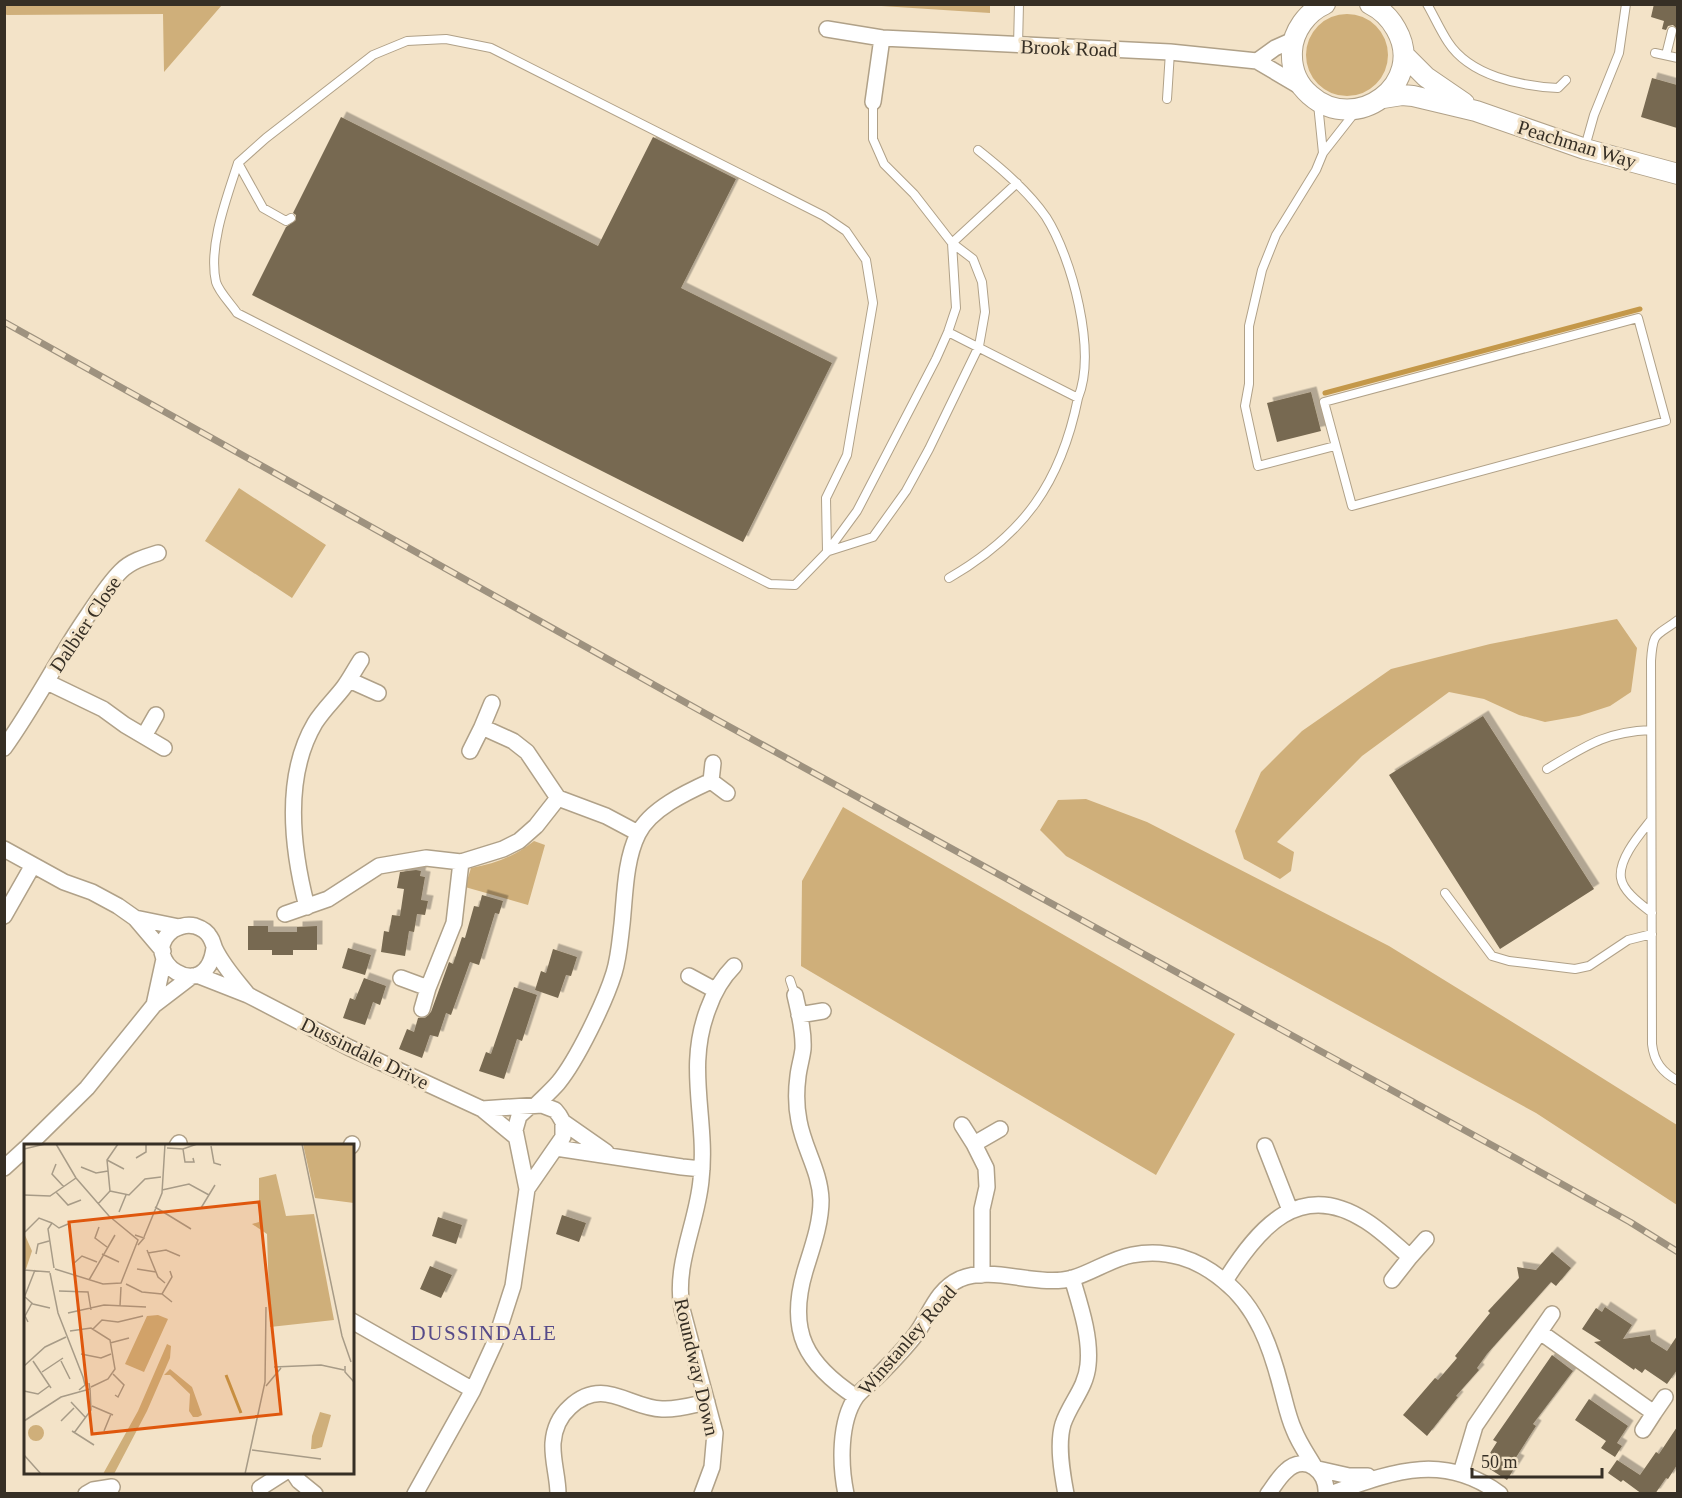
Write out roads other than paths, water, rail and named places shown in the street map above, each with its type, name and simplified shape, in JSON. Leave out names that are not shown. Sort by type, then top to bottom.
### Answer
[{"type":"street","points":[[1325,4],[1307,11],[1293,40],[1292,64],[1300,87],[1317,102],[1337,109],[1357,110]]},
{"type":"street","name":"Peachman Way","points":[[1370,4],[1383,12],[1395,27],[1405,56],[1445,92],[1476,111]]},
{"type":"street","name":"Brook Road","points":[[827,29],[882,38],[1170,52],[1257,62],[1300,87]]},
{"type":"street","points":[[873,102],[882,38]]},
{"type":"street","points":[[1257,62],[1275,48],[1293,40]]},
{"type":"street","points":[[1383,98],[1398,78],[1405,56]]},
{"type":"street","name":"Peachman Way","points":[[1357,110],[1383,98],[1413,96],[1476,111],[1585,149],[1677,174]]},
{"type":"street","name":"Dalbier Close","points":[[4,748],[47,682],[61,655],[122,570],[137,560],[158,553]]},
{"type":"street","points":[[307,907],[296,851],[294,819],[298,765],[315,723],[349,680],[361,660]]},
{"type":"street","points":[[349,680],[378,693]]},
{"type":"street","name":"Dalbier Close","points":[[47,682],[103,709],[164,748]]},
{"type":"street","points":[[470,751],[492,703]]},
{"type":"street","points":[[144,736],[156,715]]},
{"type":"street","points":[[482,727],[513,741],[527,752],[558,798],[606,816],[638,833]]},
{"type":"street","points":[[711,781],[713,763]]},
{"type":"street","points":[[711,781],[728,793]]},
{"type":"street","points":[[415,1494],[472,1390],[495,1342],[513,1286],[527,1189],[517,1140],[516,1122],[519,1116],[559,1082],[576,1055],[615,971],[627,877],[638,833],[669,803],[711,781]]},
{"type":"street","points":[[285,914],[328,898],[379,866],[426,858],[461,862],[489,854],[519,841],[536,826],[558,798]]},
{"type":"street","points":[[4,849],[64,882],[92,892],[135,918],[179,927]]},
{"type":"street","points":[[422,1009],[454,923],[461,862]]},
{"type":"street","points":[[4,916],[33,865]]},
{"type":"street","name":"Dussindale Drive","points":[[135,918],[164,955],[172,971],[194,976],[248,995],[348,1047],[482,1109],[517,1140],[522,1148],[534,1154],[547,1153],[554,1149],[702,1169]]},
{"type":"street","name":"Dussindale Drive","points":[[179,927],[190,925],[201,928],[210,936],[214,948],[248,995]]},
{"type":"street","points":[[154,1005],[167,936],[179,927]]},
{"type":"street","points":[[30,1144],[87,1088],[154,1005],[209,966],[213,960],[214,948]]},
{"type":"street","name":"Roundway Down","points":[[702,1494],[712,1467],[715,1433],[679,1292],[682,1266],[701,1183],[703,1149],[696,1068],[698,1042],[703,1021],[716,990],[724,975],[734,966]]},
{"type":"street","points":[[689,976],[716,990]]},
{"type":"street","points":[[401,978],[428,988]]},
{"type":"street","points":[[793,988],[803,1051],[796,1099],[799,1122],[818,1173],[821,1199],[819,1219],[800,1297],[798,1321],[804,1343],[814,1362],[833,1381],[856,1397]]},
{"type":"street","points":[[799,1015],[823,1011]]},
{"type":"street","points":[[527,1189],[563,1137],[559,1082]]},
{"type":"street","name":"Dussindale Drive","points":[[482,1109],[548,1107],[611,1155]]},
{"type":"street","points":[[962,1125],[986,1168],[987,1188],[982,1209],[982,1275]]},
{"type":"street","points":[[974,1144],[1000,1129]]},
{"type":"street","points":[[1265,1146],[1290,1210]]},
{"type":"street","points":[[4,1168],[24,1150]]},
{"type":"street","points":[[1225,1281],[1249,1246],[1272,1221],[1290,1210],[1320,1205],[1344,1210],[1366,1221],[1410,1257]]},
{"type":"street","points":[[1392,1280],[1426,1239]]},
{"type":"street","name":"Winstanley Road","points":[[846,1494],[841,1450],[849,1415],[856,1397],[918,1332],[932,1305],[946,1288],[961,1278],[982,1275],[1052,1280],[1072,1278],[1131,1255],[1164,1252],[1191,1260],[1225,1281],[1259,1323],[1274,1361],[1294,1430],[1316,1467]]},
{"type":"street","points":[[1066,1494],[1061,1443],[1063,1423],[1085,1382],[1089,1363],[1080,1306],[1072,1278]]},
{"type":"street","points":[[1461,1473],[1475,1426],[1552,1314]]},
{"type":"street","points":[[354,1322],[472,1390]]},
{"type":"street","points":[[1540,1332],[1654,1413]]},
{"type":"street","points":[[558,1494],[553,1450],[554,1434],[558,1421],[575,1402],[599,1394],[624,1397],[661,1409],[707,1402]]},
{"type":"street","points":[[1644,1430],[1665,1397]]},
{"type":"street","name":"Winstanley Road","points":[[1282,1481],[1291,1454],[1294,1430]]},
{"type":"street","points":[[1268,1494],[1296,1464],[1349,1476],[1377,1476]]},
{"type":"street","points":[[1316,1467],[1324,1477],[1328,1494],[1377,1476],[1414,1469],[1461,1473],[1487,1484],[1500,1494]]},
{"type":"street","points":[[260,1488],[283,1474]]},
{"type":"street","points":[[294,1474],[315,1494]]},
{"type":"street","points":[[86,1494],[93,1490],[112,1487]]},
{"type":"lane","points":[[1018,46],[1019,4]]},
{"type":"lane","points":[[1427,4],[1448,43],[1466,60],[1485,72],[1524,84],[1545,87],[1558,88],[1566,80]]},
{"type":"lane","points":[[1585,149],[1594,115],[1619,53],[1626,4]]},
{"type":"lane","points":[[1666,55],[1672,32]]},
{"type":"lane","points":[[827,552],[826,498],[847,455],[873,303],[866,260],[846,231],[824,216],[491,48],[446,39],[407,40],[373,55],[266,138],[238,163],[214,252],[216,284],[237,313],[770,585],[795,585],[827,552],[857,511],[948,332],[956,308],[952,243]]},
{"type":"lane","points":[[1167,99],[1170,52]]},
{"type":"lane","points":[[1655,53],[1677,58]]},
{"type":"lane","points":[[827,552],[873,537],[912,480],[979,346],[985,312],[982,282],[973,259],[952,243],[914,194],[884,164],[873,140],[873,102]]},
{"type":"lane","points":[[1317,102],[1323,153]]},
{"type":"lane","points":[[1335,446],[1258,466],[1245,406],[1249,384],[1249,326],[1262,270],[1276,235],[1316,170],[1323,153],[1357,110]]},
{"type":"lane","points":[[949,578],[976,562],[1027,516],[1050,482],[1064,453],[1072,428],[1084,361],[1084,334],[1076,295],[1064,257],[1045,217],[1017,183],[978,150]]},
{"type":"lane","points":[[238,163],[263,207],[286,221],[291,218]]},
{"type":"lane","points":[[952,243],[1017,183]]},
{"type":"lane","points":[[1638,318],[1666,421],[1352,506],[1335,446],[1324,402],[1638,318]]},
{"type":"lane","points":[[948,332],[1078,398]]},
{"type":"lane","points":[[1677,620],[1653,639],[1651,730],[1652,1044],[1654,1058],[1659,1067],[1677,1081]]},
{"type":"lane","points":[[1547,769],[1605,737],[1627,731],[1651,730]]},
{"type":"lane","points":[[1652,820],[1634,842],[1623,863],[1620,877],[1630,892],[1652,913]]},
{"type":"lane","points":[[1445,893],[1492,956],[1509,961],[1575,969],[1589,966],[1628,940],[1652,934]]},
{"type":"waterway","points":[[1325,393],[1640,309]]},
{"type":"railway","points":[[4,322],[699,710],[1508,1154],[1630,1222],[1678,1252]]},
{"type":"district","name":"DUSSINDALE","points":[[484,1333]]}]
